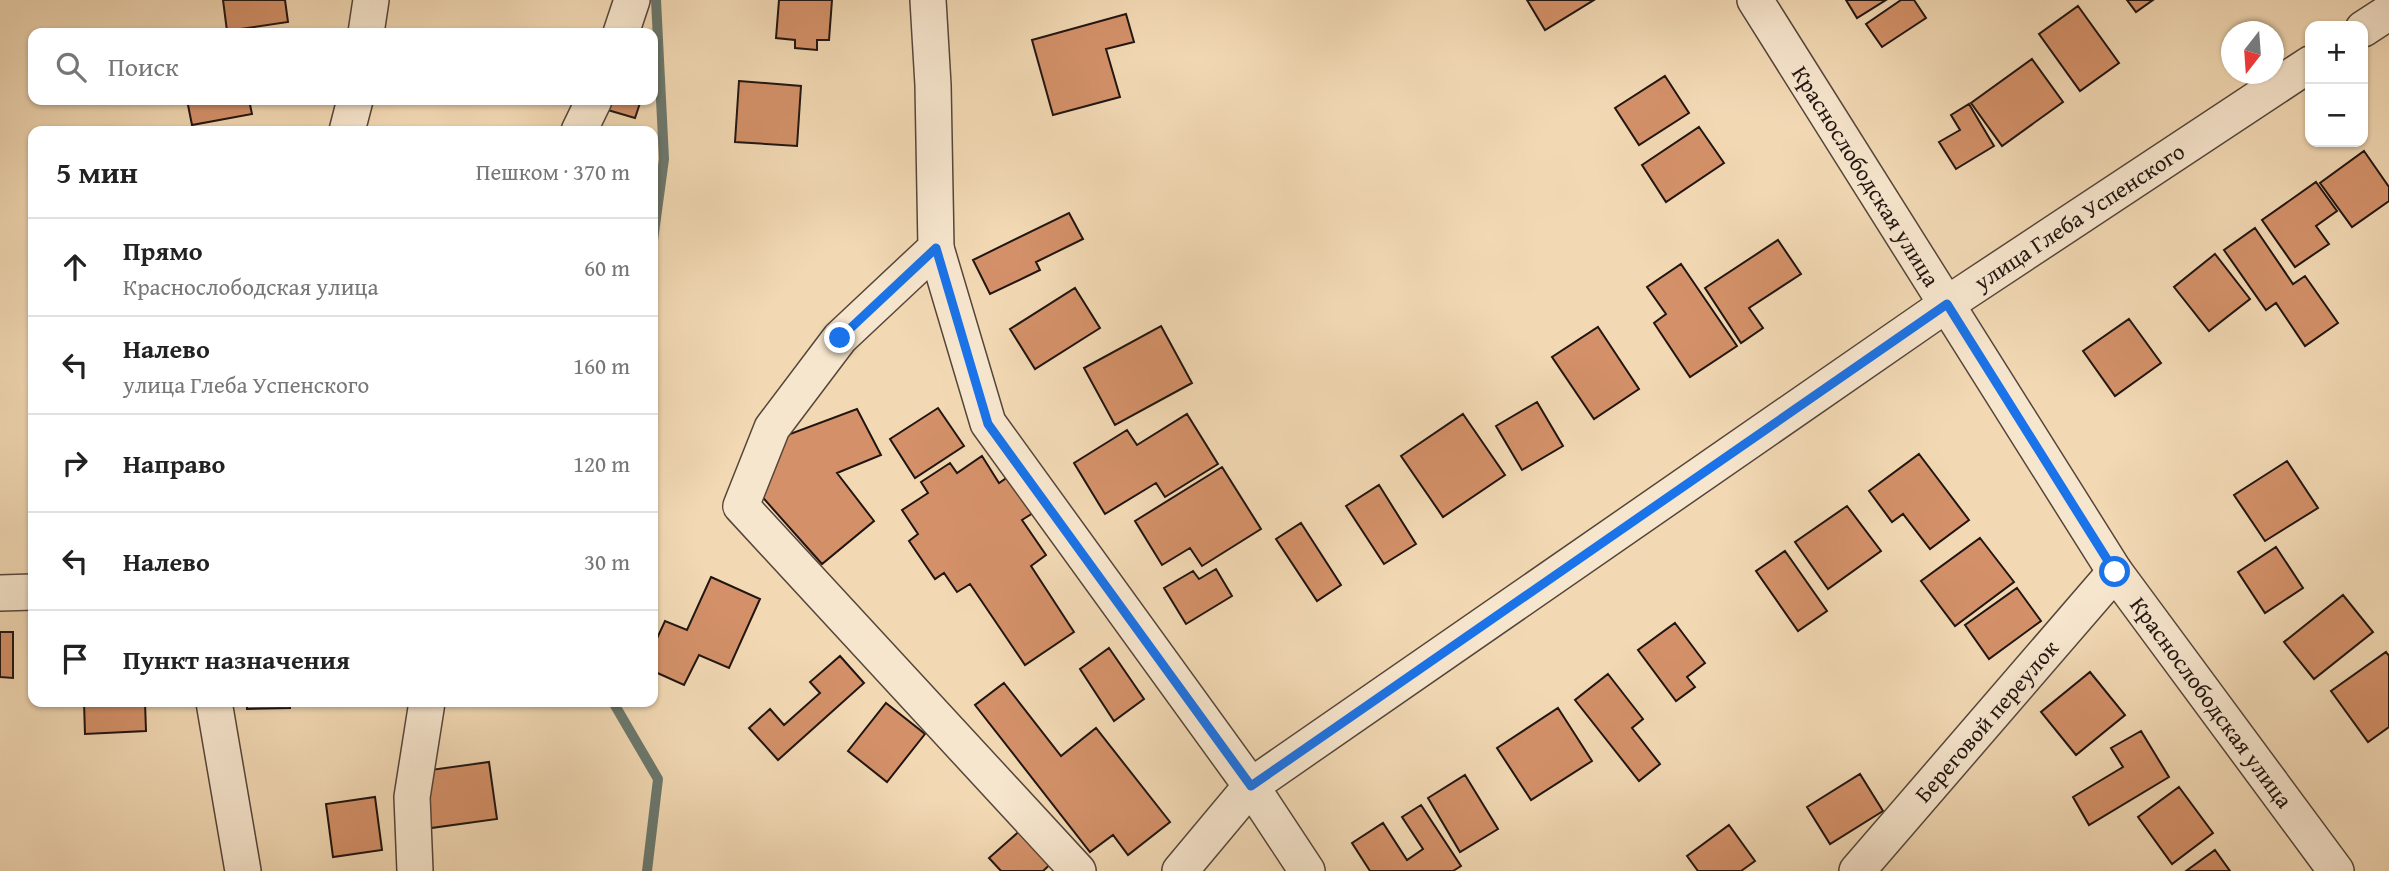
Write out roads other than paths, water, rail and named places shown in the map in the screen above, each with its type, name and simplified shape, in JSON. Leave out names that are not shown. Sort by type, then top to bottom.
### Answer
[{"type":"street","points":[[367,28],[371,0]]},
{"type":"street","points":[[623,28],[632,0]]},
{"type":"street","points":[[928,0],[933,85],[936,248],[988,424],[1251,786],[1307,871]]},
{"type":"street","name":"Краснослободская улица","points":[[1755,0],[2115,572],[2336,871]]},
{"type":"street","points":[[2368,26],[2389,12]]},
{"type":"street","name":"улица Глеба Успенского","points":[[1180,871],[1251,786],[1947,304],[2305,67]]},
{"type":"street","points":[[347,126],[354,105]]},
{"type":"street","points":[[581,126],[592,105]]},
{"type":"street","points":[[936,248],[840,338],[772,428],[741,506],[1078,871]]},
{"type":"street","name":"Береговой переулок","points":[[1857,871],[2115,572]]},
{"type":"street","points":[[0,593],[28,592]]},
{"type":"street","points":[[215,707],[243,871]]},
{"type":"street","points":[[415,871],[412,797],[426,707]]},
{"type":"waterway","points":[[656,0],[657,28]]},
{"type":"waterway","points":[[658,40],[664,159],[658,203]]},
{"type":"waterway","points":[[616,707],[658,779],[647,871]]}]
